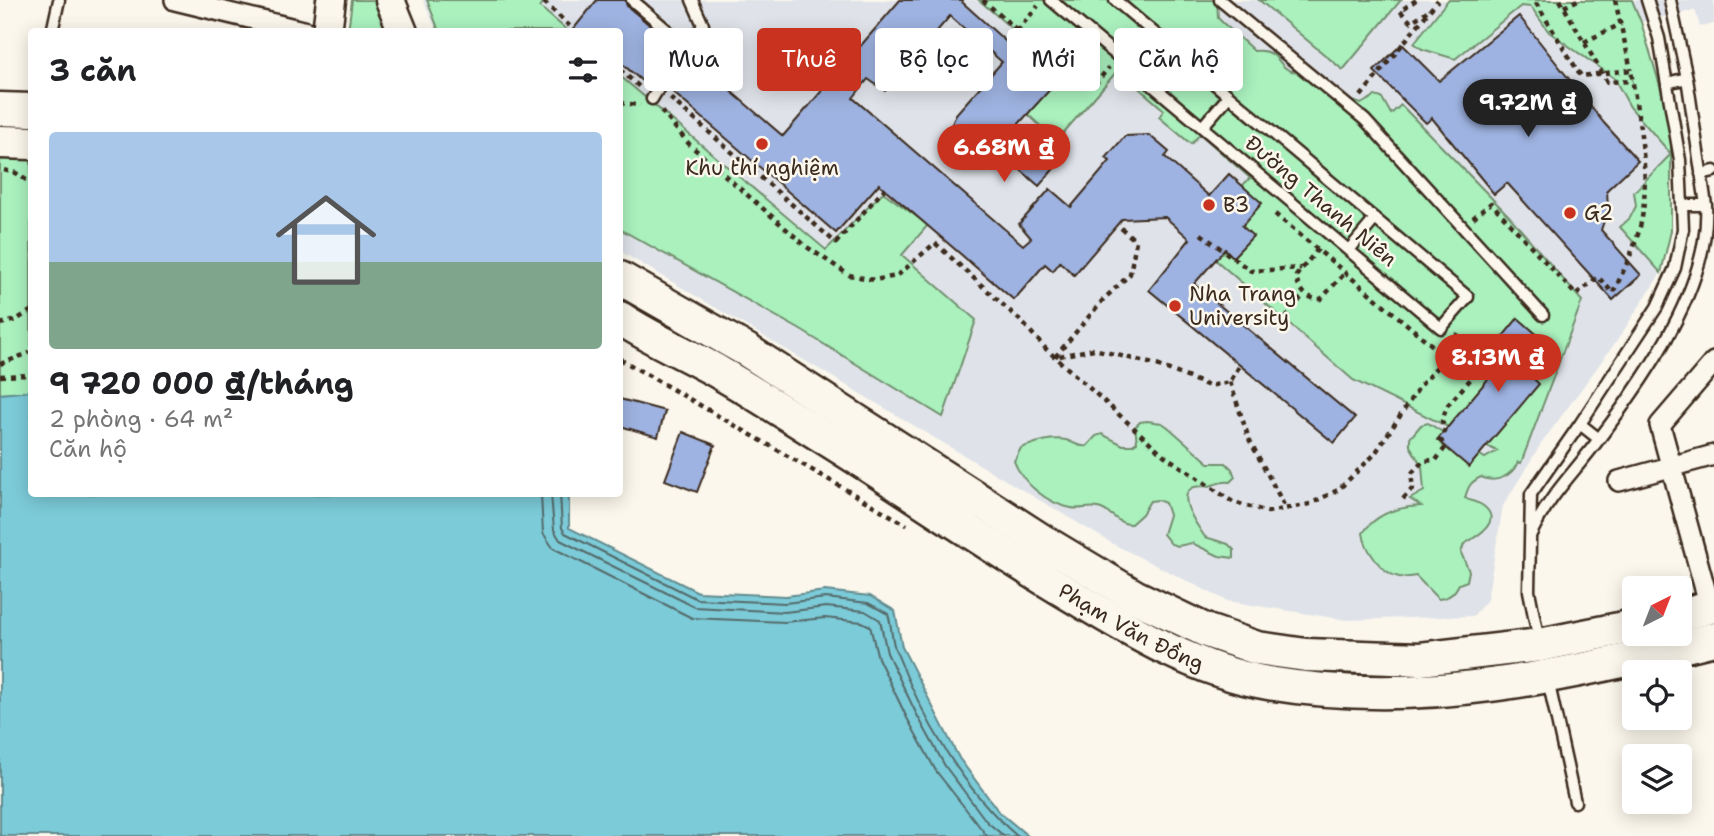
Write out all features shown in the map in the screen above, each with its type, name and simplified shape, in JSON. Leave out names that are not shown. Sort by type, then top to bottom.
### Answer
[{"type":"main road","points":[[328,28],[331,0]]},
{"type":"main road","points":[[390,0],[400,28]]},
{"type":"main road","points":[[0,109],[28,110]]},
{"type":"main road","points":[[0,142],[28,143]]},
{"type":"main road","name":"Phạm Văn Đồng","points":[[623,280],[748,351],[1041,540],[1136,597],[1207,631],[1257,648],[1306,655],[1420,659],[1540,645],[1622,628]]},
{"type":"main road","name":"Phạm Văn Đồng","points":[[623,321],[719,373],[819,434],[1026,569],[1120,625],[1209,667],[1267,683],[1342,690],[1404,692],[1477,688],[1547,678],[1714,639]]},
{"type":"main road","points":[[1692,612],[1712,607]]},
{"type":"main road","points":[[1540,645],[1547,678]]},
{"type":"street","points":[[175,0],[290,28]]},
{"type":"street","points":[[1712,607],[1660,425],[1714,362]]},
{"type":"street","points":[[1619,481],[1714,455]]},
{"type":"lane","points":[[53,28],[59,0]]},
{"type":"lane","points":[[632,0],[665,28]]},
{"type":"lane","points":[[691,0],[704,25],[702,28]]},
{"type":"lane","name":"Đường Thanh Niên","points":[[1051,0],[1441,328],[1468,297],[1375,219]]},
{"type":"lane","points":[[1115,0],[1375,219],[1349,250]]},
{"type":"lane","points":[[1220,0],[1364,120],[1543,315]]},
{"type":"lane","points":[[1540,645],[1529,591],[1531,494],[1662,297],[1675,268],[1683,229],[1680,160],[1659,38],[1647,0]]},
{"type":"lane","points":[[1528,541],[1544,507],[1599,439],[1651,364],[1682,309],[1703,255],[1706,205],[1688,78],[1670,0]]},
{"type":"lane","points":[[1667,83],[1688,78]]},
{"type":"lane","points":[[652,99],[657,91]]},
{"type":"lane","points":[[1202,127],[1229,96]]},
{"type":"lane","points":[[1701,174],[1714,171]]},
{"type":"lane","points":[[1683,205],[1706,205]]},
{"type":"lane","points":[[1580,424],[1599,439]]},
{"type":"lane","points":[[1547,678],[1576,802]]},
{"type":"path","points":[[983,0],[1014,28]]},
{"type":"path","points":[[1416,0],[1400,11],[1411,22],[1435,2],[1443,0]]},
{"type":"path","points":[[1534,0],[1581,76],[1631,70]]},
{"type":"path","points":[[1560,0],[1607,82],[1633,81]]},
{"type":"path","points":[[1564,7],[1578,0]]},
{"type":"path","points":[[1473,219],[1491,203],[1576,295],[1598,277],[1613,293],[1637,237],[1645,198],[1645,169],[1633,81],[1615,0]]},
{"type":"path","points":[[544,2],[572,28]]},
{"type":"path","points":[[1361,96],[1435,2]]},
{"type":"path","points":[[1020,28],[1039,6]]},
{"type":"path","points":[[1584,42],[1621,24]]},
{"type":"path","points":[[1100,78],[1109,67]]},
{"type":"path","points":[[623,73],[652,99],[690,145],[807,247],[849,275],[874,280],[897,276],[935,243],[1055,357],[1165,456],[1233,502],[1268,513]]},
{"type":"path","points":[[623,105],[644,105],[660,90],[836,243],[887,185]]},
{"type":"path","points":[[0,169],[16,173],[28,181]]},
{"type":"path","points":[[1275,214],[1446,357]]},
{"type":"path","points":[[1055,357],[1102,301],[1130,274],[1136,241],[1121,228]]},
{"type":"path","points":[[1201,234],[1251,271],[1301,268]]},
{"type":"path","points":[[1318,249],[1296,276],[1297,284],[1304,294],[1321,299],[1345,273]]},
{"type":"path","points":[[1286,317],[1304,294]]},
{"type":"path","points":[[0,324],[16,320],[28,312]]},
{"type":"path","points":[[1403,499],[1413,488],[1411,474],[1423,461],[1436,460],[1445,448],[1441,440],[1445,429],[1442,421],[1447,406],[1490,357],[1457,339]]},
{"type":"path","points":[[1055,357],[1094,349],[1157,365],[1209,386],[1230,383]]},
{"type":"path","points":[[0,365],[28,354]]},
{"type":"path","points":[[1240,365],[1230,383],[1249,439],[1286,509]]},
{"type":"path","points":[[0,376],[28,375]]},
{"type":"shaded area","name":"Nha Trang University","points":[[423,0],[1714,0],[1714,24],[1700,27],[1695,10],[1641,22],[1663,96],[1671,140],[1671,231],[1661,273],[1618,339],[1541,444],[1503,506],[1487,600],[1473,616],[1346,620],[1227,601],[1115,545],[623,253],[623,28],[436,28]]},
{"type":"green space","points":[[352,0],[376,0],[385,28],[348,28]]},
{"type":"green space","points":[[427,0],[545,0],[540,7],[564,28],[438,28]]},
{"type":"green space","points":[[979,0],[1217,0],[1218,18],[1229,28],[1114,28],[1114,75],[1100,91],[1100,28],[1011,28]]},
{"type":"green space","points":[[1259,0],[1401,0],[1343,70]]},
{"type":"green space","points":[[1448,0],[1632,0],[1663,96],[1671,154],[1630,107],[1614,78],[1549,32],[1531,7],[1521,6],[1455,59],[1422,49],[1414,43]]},
{"type":"green space","points":[[1243,41],[1254,51],[1271,54],[1289,70],[1306,71],[1343,97],[1361,104],[1375,96],[1382,98],[1391,114],[1401,105],[1509,216],[1582,301],[1521,463],[1518,462],[1512,471],[1503,477],[1492,480],[1481,477],[1468,488],[1465,498],[1482,505],[1491,517],[1486,528],[1464,544],[1461,553],[1469,571],[1467,581],[1459,584],[1451,595],[1438,599],[1416,576],[1399,577],[1386,571],[1371,553],[1363,533],[1374,520],[1388,512],[1421,506],[1410,499],[1424,491],[1422,466],[1410,446],[1410,438],[1421,425],[1428,423],[1485,458],[1497,451],[1353,380],[1202,248],[1236,192],[1250,178],[1200,134],[1191,144],[1159,117],[1164,110],[1142,91],[1243,91]]},
{"type":"green space","points":[[623,79],[826,250],[883,192],[928,225],[902,255],[976,320],[943,417],[799,329],[623,231]]},
{"type":"green space","points":[[1007,91],[1100,91],[1052,146],[1042,138],[1047,132],[1005,93]]},
{"type":"green space","points":[[1671,154],[1671,231],[1661,273],[1620,227],[1630,218],[1636,206],[1634,192]]},
{"type":"green space","points":[[0,156],[28,157],[28,392],[0,394]]},
{"type":"green space","points":[[1140,422],[1162,423],[1168,427],[1209,463],[1226,463],[1232,469],[1235,477],[1230,482],[1194,487],[1186,498],[1190,512],[1205,537],[1228,544],[1234,550],[1234,558],[1219,556],[1192,543],[1178,546],[1171,544],[1163,534],[1169,515],[1165,503],[1150,501],[1142,514],[1131,524],[1098,508],[1062,506],[1029,484],[1014,461],[1021,448],[1048,440],[1060,439],[1087,446],[1096,436],[1102,434],[1123,445],[1132,445],[1137,442],[1135,427]]},
{"type":"water","points":[[28,391],[28,497],[568,497],[569,528],[698,592],[786,596],[825,591],[870,596],[895,611],[902,647],[959,758],[999,812],[1028,836],[0,836],[0,394]]},
{"type":"building","points":[[597,0],[625,0],[627,6],[653,28],[644,28],[644,83],[623,65],[623,28],[574,28]]},
{"type":"building","points":[[900,0],[963,0],[962,2],[991,28],[964,28],[950,16],[940,28],[876,28]]},
{"type":"building","points":[[1519,16],[1604,123],[1638,161],[1607,190],[1608,209],[1601,230],[1641,275],[1613,300],[1507,183],[1494,194],[1432,118],[1426,123],[1374,71],[1402,44],[1439,81]]},
{"type":"building","points":[[875,29],[875,84],[868,79],[861,88],[861,45]]},
{"type":"building","points":[[993,30],[1007,43],[1007,91],[1049,91],[1015,128],[1057,165],[1039,186],[996,148],[986,153],[974,154],[959,146],[950,129],[956,114],[976,91],[993,91],[993,72],[1002,62],[993,54]]},
{"type":"building","points":[[671,91],[731,91],[783,136],[822,91],[859,91],[853,98],[1023,245],[1031,238],[1019,224],[1050,189],[1071,207],[1110,161],[1106,158],[1125,136],[1149,135],[1169,152],[1165,157],[1209,196],[1229,174],[1262,203],[1242,226],[1253,236],[1233,257],[1225,249],[1194,284],[1355,418],[1334,443],[1149,290],[1190,239],[1165,217],[1122,219],[1074,275],[1060,262],[1053,271],[1045,264],[1014,300],[879,184],[836,233]]},
{"type":"building","points":[[1518,318],[1549,345],[1544,351],[1548,354],[1539,365],[1542,367],[1533,378],[1539,384],[1469,467],[1437,440],[1494,372],[1489,368],[1498,357],[1494,354],[1503,344],[1499,341]]},
{"type":"building","points":[[623,400],[665,411],[658,437],[623,427]]},
{"type":"building","points":[[683,432],[715,445],[697,492],[665,480]]},
{"type":"place","name":"Khu thí nghiệm","points":[[762,144]]},
{"type":"place","name":"B3","points":[[1209,205]]},
{"type":"place","name":"G2","points":[[1570,213]]},
{"type":"place","name":"Nha Trang University","points":[[1175,306]]}]
